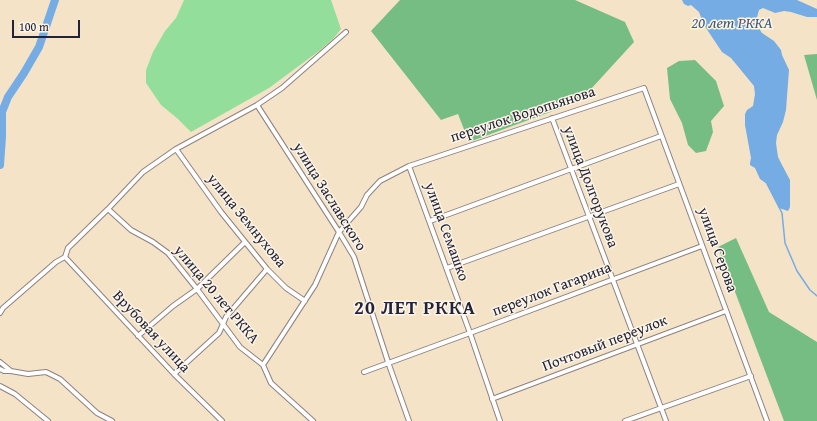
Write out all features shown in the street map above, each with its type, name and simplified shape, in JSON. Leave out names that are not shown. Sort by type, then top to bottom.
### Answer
[{"type":"street","points":[[0,313],[2,308],[56,262],[65,257],[68,248],[143,172],[176,149],[257,105],[282,88],[346,32]]},
{"type":"street","name":"переулок Водопьянова","points":[[263,365],[305,301],[339,232],[361,207],[367,195],[380,181],[409,166],[644,88]]},
{"type":"street","name":"улица Серова","points":[[644,88],[768,421]]},
{"type":"street","name":"улица Заславского","points":[[257,105],[354,257],[409,421]]},
{"type":"street","name":"улица Долгорукова","points":[[552,118],[666,421]]},
{"type":"street","points":[[430,221],[661,136]]},
{"type":"street","name":"улица Земнухова","points":[[176,149],[221,212],[245,242],[286,288],[305,301]]},
{"type":"street","name":"улица Семашко","points":[[409,166],[447,268],[500,421]]},
{"type":"street","points":[[447,268],[679,184]]},
{"type":"street","name":"улица 20 лет РККА","points":[[108,209],[131,230],[153,242],[168,254],[197,289],[240,347],[263,365],[271,383],[313,421]]},
{"type":"street","points":[[138,336],[173,306],[197,289],[245,242]]},
{"type":"street","name":"переулок Гагарина","points":[[364,372],[388,362],[470,334],[702,246]]},
{"type":"street","name":"Врубовая улица","points":[[65,257],[174,374],[222,421]]},
{"type":"street","points":[[174,374],[219,333],[226,317],[268,269]]},
{"type":"street","name":"Почтовый переулок","points":[[492,399],[726,311]]},
{"type":"street","points":[[0,362],[12,371]]},
{"type":"street","points":[[0,369],[4,371],[28,374],[46,372],[60,379],[97,413],[112,421]]},
{"type":"street","points":[[625,421],[751,376]]},
{"type":"street","points":[[0,386],[15,394],[48,421]]},
{"type":"green space","points":[[184,0],[331,0],[341,29],[333,39],[319,51],[269,88],[191,132],[161,105],[146,83],[146,70],[153,52],[165,31],[176,18]]},
{"type":"green space","points":[[400,0],[575,0],[625,22],[634,42],[580,101],[469,142],[458,114],[441,120],[371,31]]},
{"type":"green space","points":[[817,54],[817,100],[804,55]]},
{"type":"green space","points":[[695,60],[716,81],[724,106],[711,121],[713,132],[706,151],[696,153],[688,145],[682,123],[670,99],[667,68],[679,61]]},
{"type":"green space","points":[[736,238],[769,312],[817,342],[817,421],[784,421],[718,247]]},
{"type":"water","name":"20 лет РККА","points":[[682,0],[797,0],[817,9],[817,17],[807,17],[784,11],[775,13],[763,8],[759,10],[756,21],[762,33],[774,41],[781,50],[789,70],[786,110],[783,122],[777,135],[776,143],[778,157],[790,180],[790,207],[788,211],[779,208],[767,184],[760,179],[755,168],[750,165],[751,158],[745,125],[745,114],[747,110],[753,106],[755,94],[754,86],[731,58],[722,52],[704,25],[699,12],[691,5],[688,6],[684,4]]},
{"type":"waterway","points":[[0,165],[2,112],[8,97],[39,47],[55,0]]},
{"type":"waterway","points":[[766,182],[782,213],[785,243],[797,271],[810,290],[817,296]]},
{"type":"district","name":"20 ЛЕТ РККА","points":[[415,309]]}]
